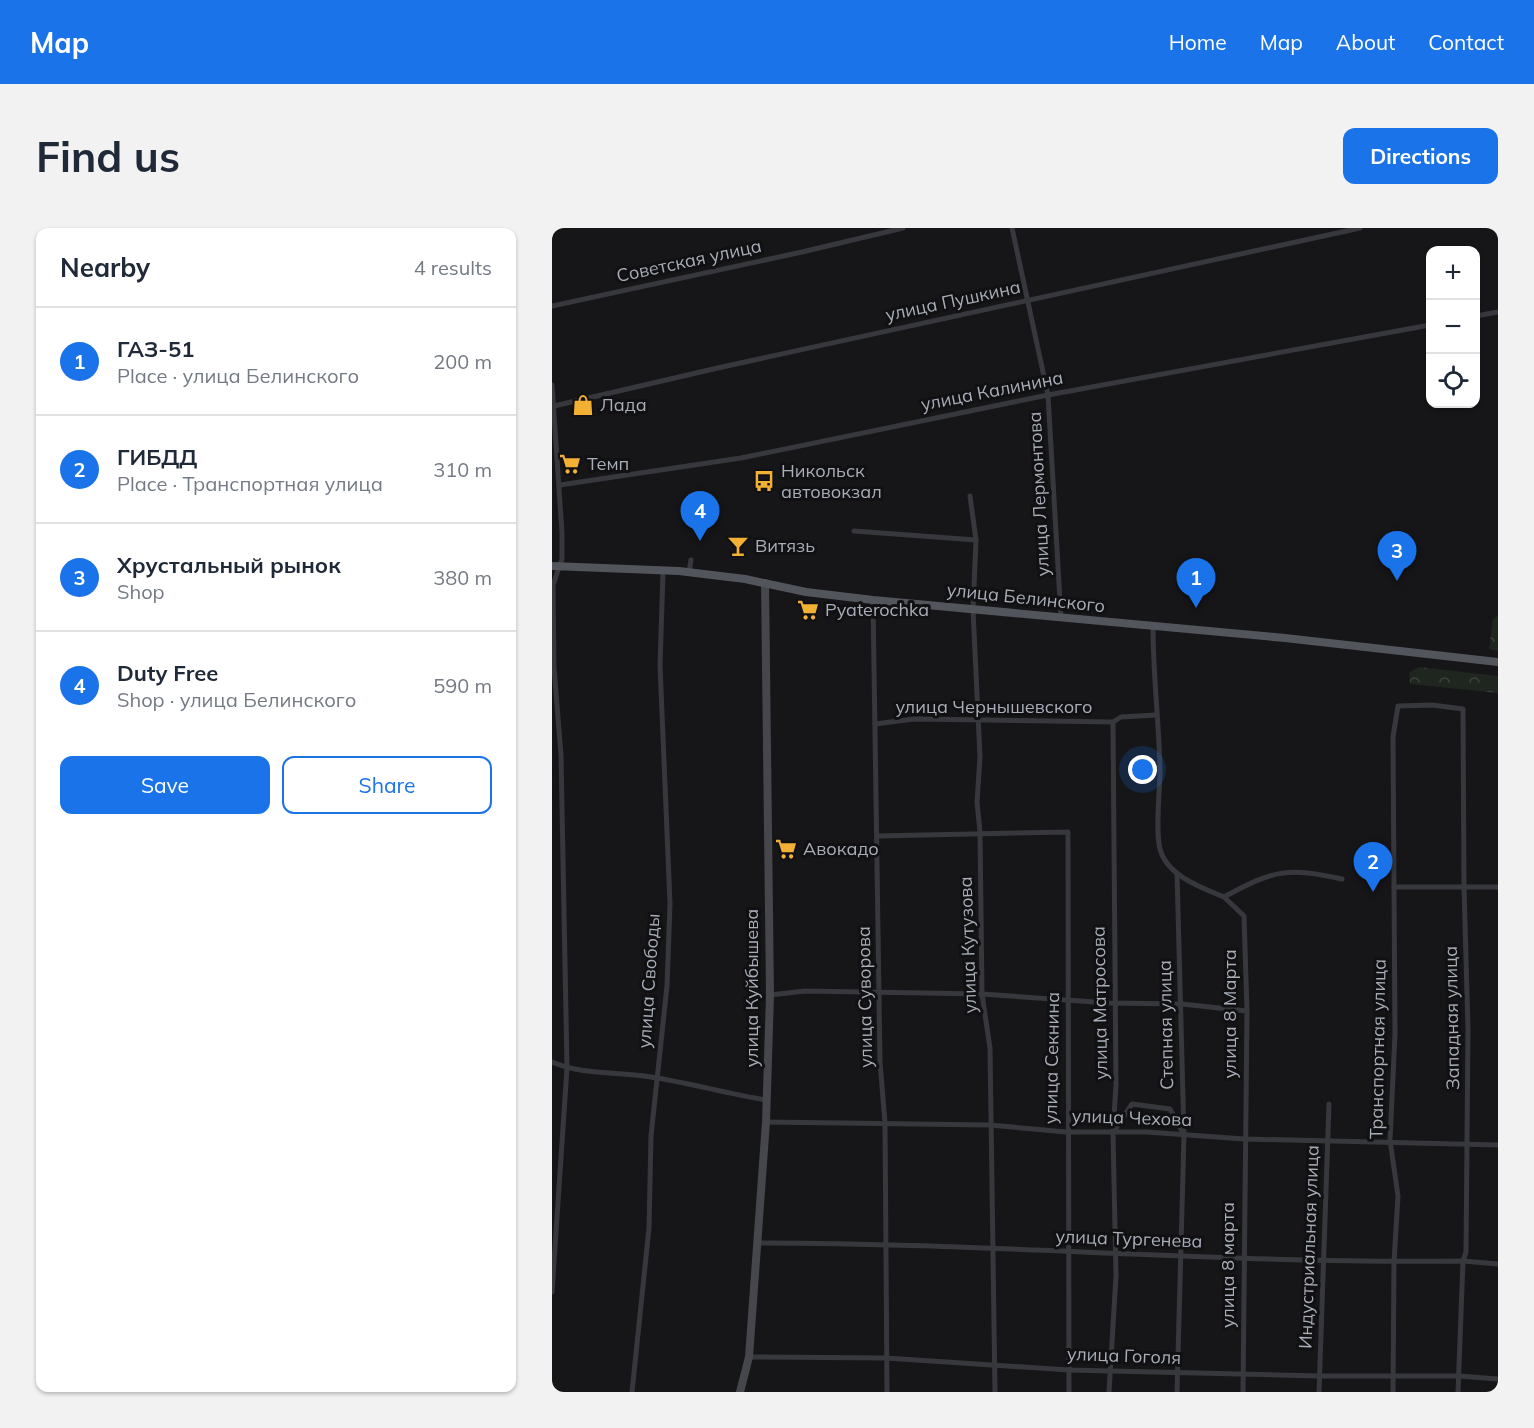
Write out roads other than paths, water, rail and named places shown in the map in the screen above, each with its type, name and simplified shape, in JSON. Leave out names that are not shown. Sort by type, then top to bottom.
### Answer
[{"type":"main road","name":"улица Белинского","points":[[556,566],[689,573],[745,579],[873,600],[1285,638],[1498,662]]},
{"type":"main road","name":"улица Куйбышева","points":[[740,1392],[749,1357],[758,1243],[766,1122],[770,995],[765,583]]},
{"type":"street","name":"Советская улица","points":[[552,306],[791,255],[903,228]]},
{"type":"street","name":"улица Лермонтова","points":[[1012,228],[1048,395],[1061,618]]},
{"type":"street","name":"улица Пушкина","points":[[554,406],[1360,228]]},
{"type":"street","points":[[1480,315],[1498,312]]},
{"type":"street","name":"улица Калинина","points":[[560,485],[741,458],[1048,395],[1426,327]]},
{"type":"street","points":[[552,385],[560,485],[562,550],[556,566],[553,585],[554,668],[561,766],[567,1068],[555,1195],[552,1292]]},
{"type":"street","name":"улица Кутузова","points":[[970,496],[976,540],[973,610],[980,757],[977,802],[980,832],[982,994],[990,1048],[995,1392]]},
{"type":"street","points":[[854,531],[976,540]]},
{"type":"street","points":[[689,573],[691,560]]},
{"type":"street","name":"улица Свободы","points":[[632,1392],[649,1228],[651,1136],[667,986],[670,904],[660,664],[663,572]]},
{"type":"street","name":"улица Суворова","points":[[873,600],[880,1062],[885,1123],[886,1392]]},
{"type":"street","points":[[1153,627],[1160,768],[1160,849],[1177,873],[1224,897],[1258,878],[1288,872],[1342,879]]},
{"type":"street","name":"Западная улица","points":[[1398,706],[1431,705],[1463,709],[1469,1144],[1458,1392]]},
{"type":"street","name":"Транспортная улица","points":[[1393,1392],[1391,1376],[1398,1196],[1390,1140],[1395,1034],[1393,737],[1398,706]]},
{"type":"street","name":"улица Чернышевского","points":[[875,724],[914,719],[1113,722],[1121,717],[1156,715]]},
{"type":"street","name":"улица Матросова","points":[[1109,1392],[1116,1254],[1113,1132],[1116,1003],[1113,722]]},
{"type":"street","points":[[877,836],[980,832]]},
{"type":"street","name":"улица Секнина","points":[[980,832],[1068,832],[1066,1132],[1069,1392]]},
{"type":"street","name":"Степная улица","points":[[1177,873],[1184,1135],[1177,1392]]},
{"type":"street","points":[[1394,887],[1498,887]]},
{"type":"street","name":"улица 8 Марта","points":[[1224,897],[1244,916],[1247,1011],[1244,1139]]},
{"type":"street","points":[[770,995],[805,991],[982,994],[1116,1003],[1182,1004],[1247,1011]]},
{"type":"street","points":[[552,1062],[567,1068],[657,1078],[714,1092],[766,1100]]},
{"type":"street","points":[[1113,1132],[1132,1104],[1170,1109],[1184,1135]]},
{"type":"street","name":"Индустриальная улица","points":[[1319,1392],[1329,1104]]},
{"type":"street","name":"улица Чехова","points":[[766,1122],[990,1125],[1066,1132],[1113,1132],[1244,1139],[1328,1142],[1390,1140],[1498,1144]]},
{"type":"street","name":"улица 8 марта","points":[[1243,1392],[1244,1139]]},
{"type":"street","name":"улица Тургенева","points":[[758,1243],[992,1248],[1179,1257],[1394,1262],[1463,1261],[1498,1264]]},
{"type":"street","name":"улица Гоголя","points":[[749,1357],[886,1358],[1069,1370],[1319,1376],[1459,1376],[1498,1379]]},
{"type":"place","name":"Лада","points":[[583,405]]},
{"type":"place","name":"Темп","points":[[570,464]]},
{"type":"place","name":"Никольск автовокзал","points":[[764,481]]},
{"type":"place","name":"Duty Free","points":[[700,541]]},
{"type":"place","name":"Витязь","points":[[738,546]]},
{"type":"place","name":"Хрустальный рынок","points":[[1397,581]]},
{"type":"place","name":"ГАЗ-51","points":[[1196,608]]},
{"type":"place","name":"Pyaterochka","points":[[808,610]]},
{"type":"place","name":"Авокадо","points":[[786,849]]},
{"type":"place","name":"ГИБДД","points":[[1373,892]]}]
